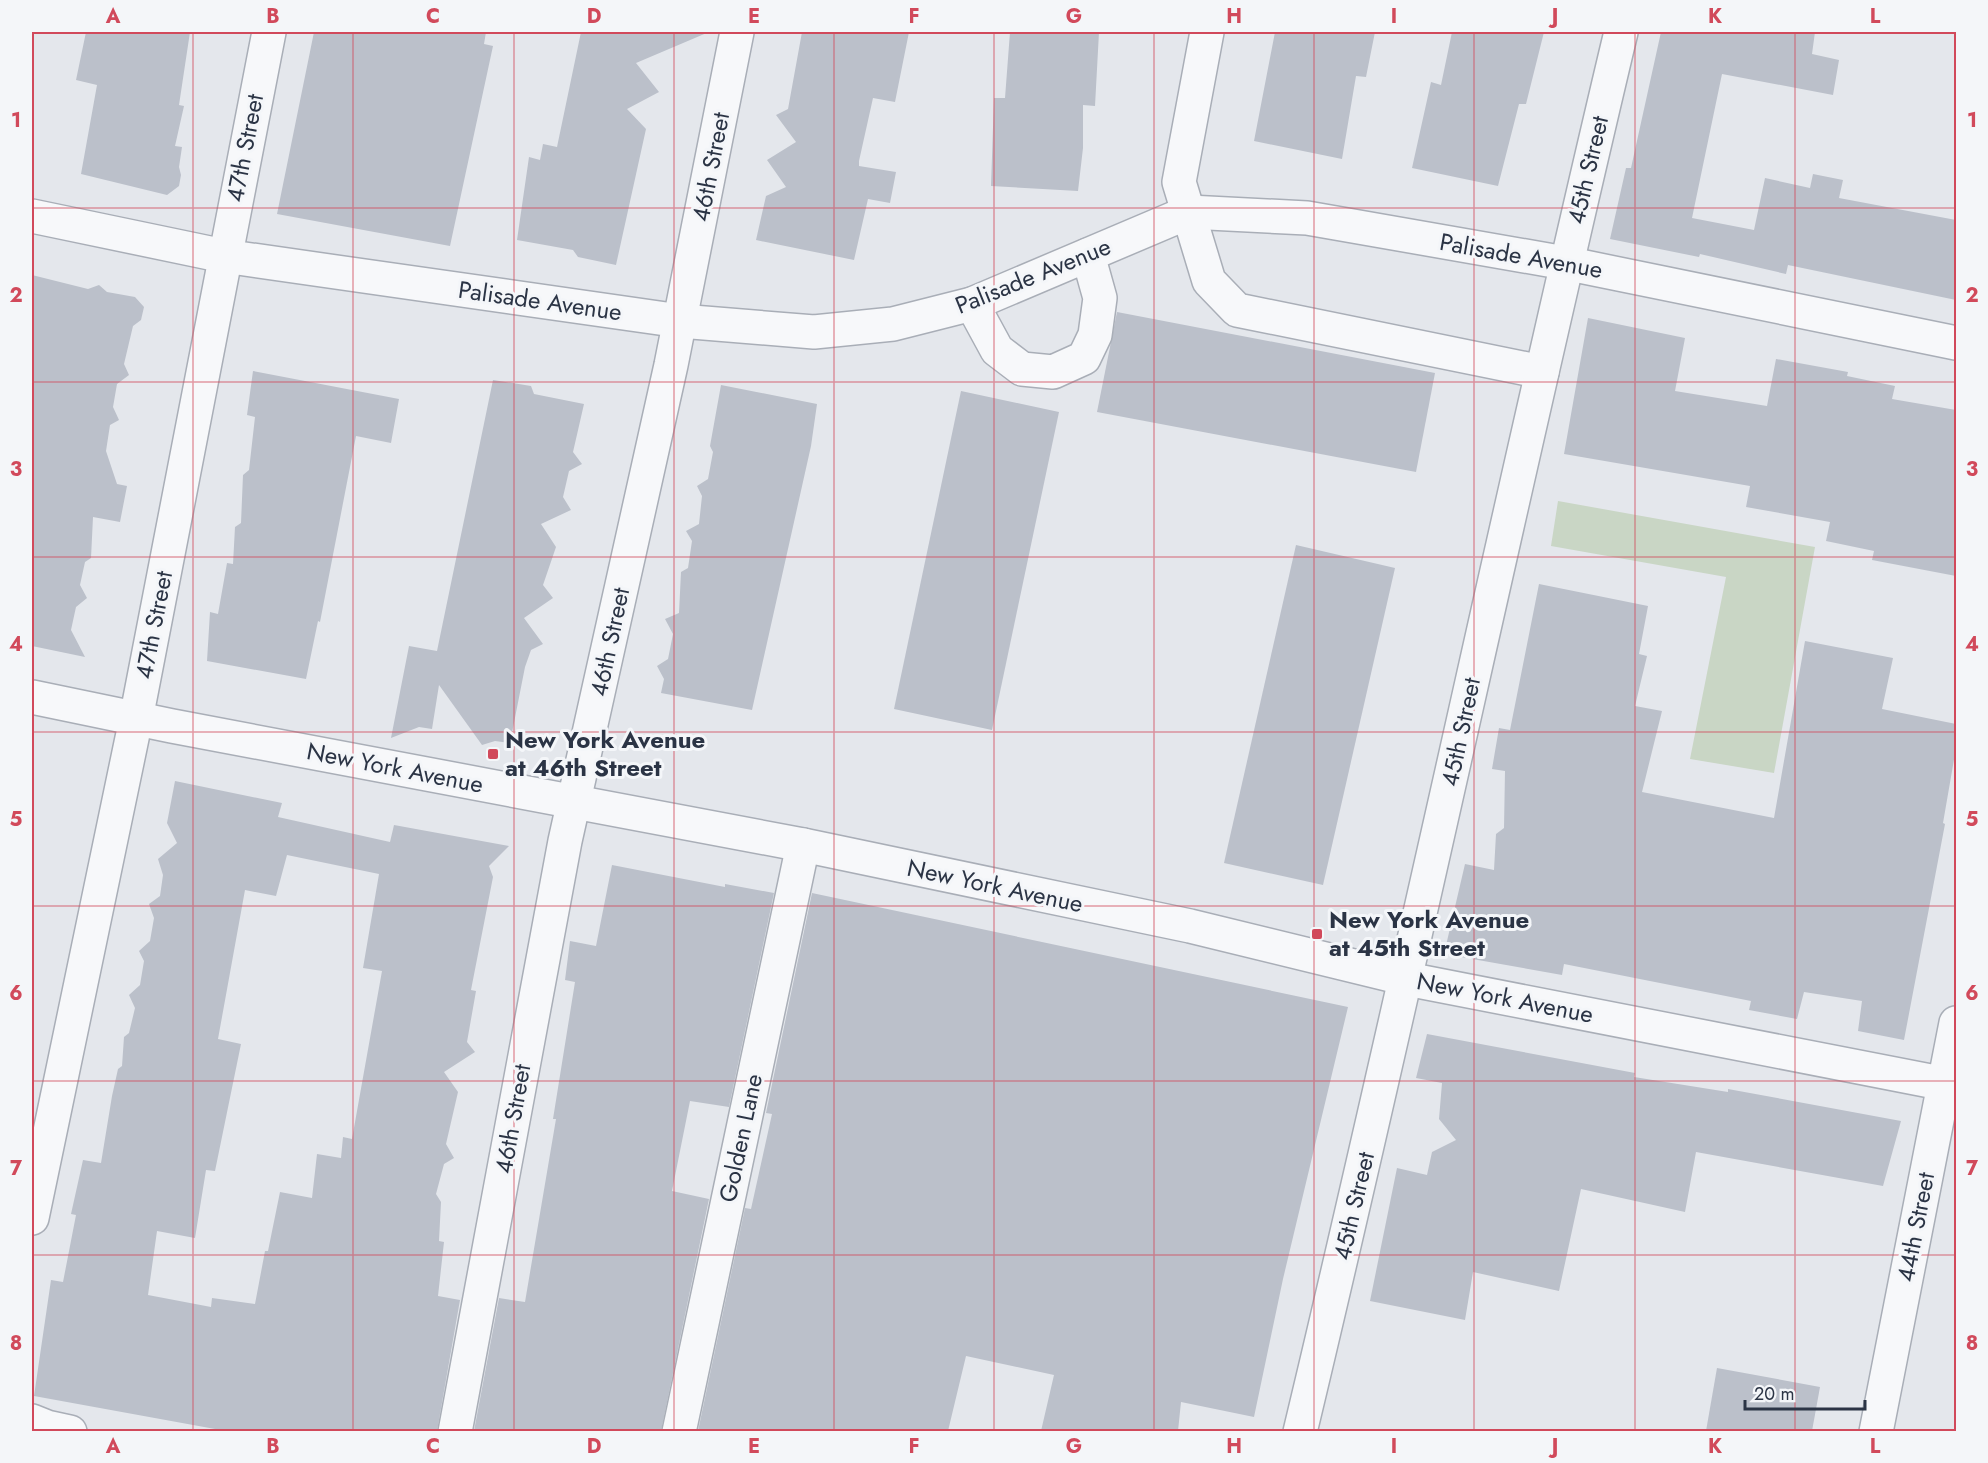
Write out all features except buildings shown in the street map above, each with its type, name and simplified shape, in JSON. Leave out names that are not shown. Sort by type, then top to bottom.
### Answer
[{"type":"street","name":"47th Street","points":[[32,1218],[136,719],[269,32]]},
{"type":"street","name":"46th Street","points":[[455,1431],[562,853],[575,803],[680,321],[737,32]]},
{"type":"street","points":[[1207,32],[1179,182],[1209,281],[1237,310],[1542,372]]},
{"type":"street","name":"45th Street","points":[[1300,1431],[1407,979],[1565,263],[1621,32]]},
{"type":"street","name":"Palisade Avenue","points":[[32,216],[224,256],[680,321],[814,332],[893,324],[972,304],[1189,212],[1307,218],[1565,263],[1956,343]]},
{"type":"street","points":[[972,304],[997,350],[1022,369],[1053,372],[1084,358],[1095,335],[1100,298],[1088,255]]},
{"type":"street","name":"New York Avenue","points":[[32,697],[136,719],[803,845],[1190,926],[1407,979],[1950,1085]]},
{"type":"street","name":"Golden Lane","points":[[679,1431],[803,845]]},
{"type":"street","name":"44th Street","points":[[1876,1431],[1950,1085],[1956,1023]]},
{"type":"street","points":[[32,1421],[47,1427],[70,1431]]},
{"type":"green space","points":[[1558,501],[1815,547],[1774,773],[1690,759],[1726,577],[1551,546]]},
{"type":"place","name":"New York Avenue at 46th Street","points":[[493,754]]},
{"type":"place","name":"New York Avenue at 45th Street","points":[[1317,934]]}]
